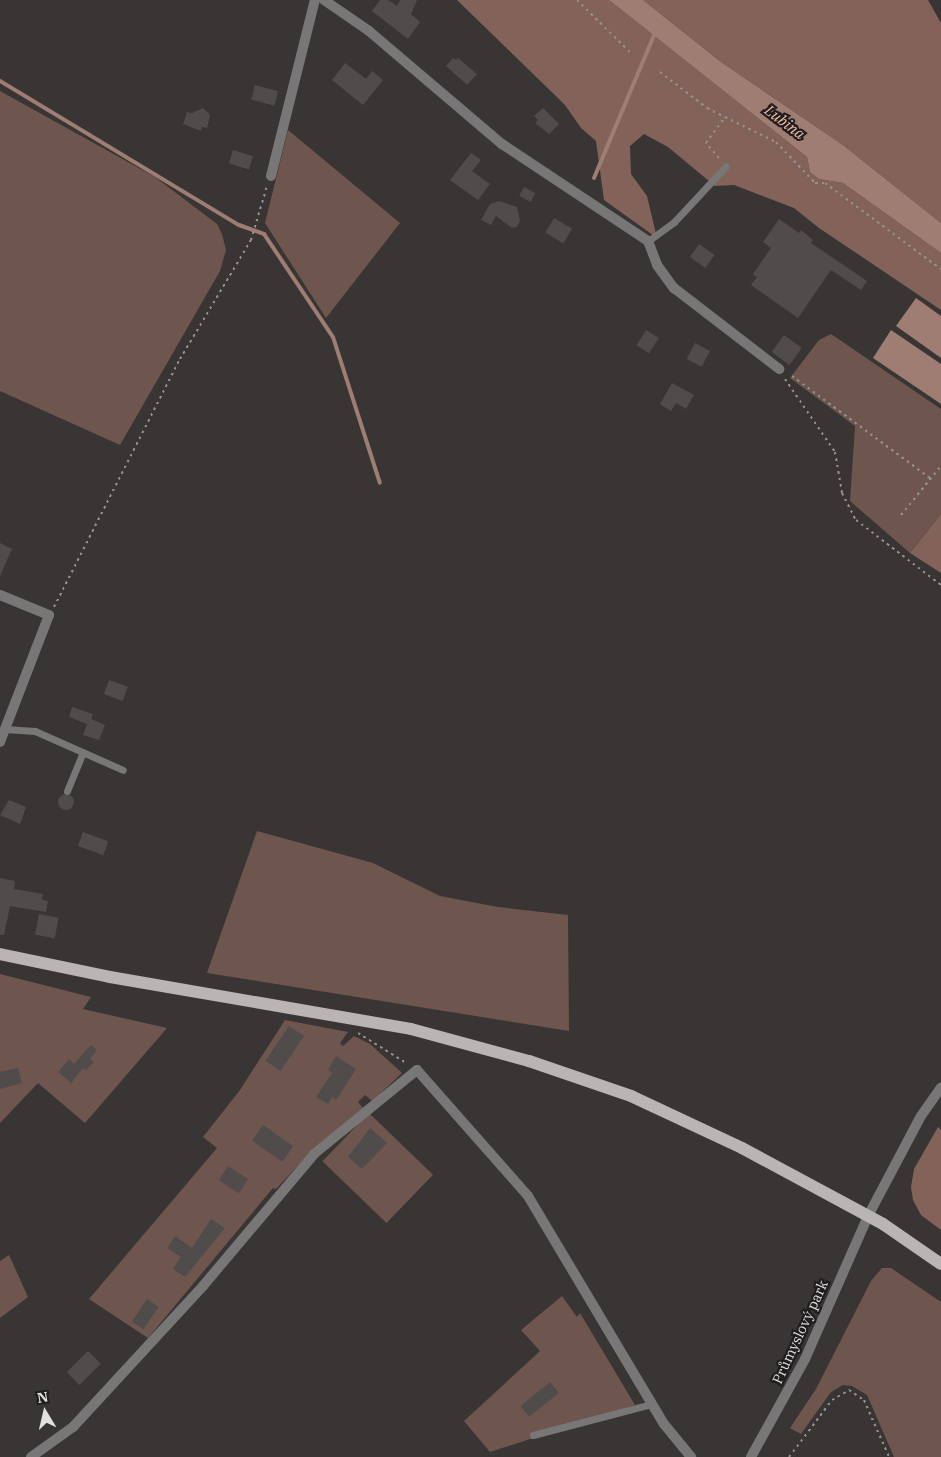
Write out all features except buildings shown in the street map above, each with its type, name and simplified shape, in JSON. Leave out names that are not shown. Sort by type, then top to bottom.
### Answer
[{"type":"main road","points":[[0,954],[101,975],[411,1029],[529,1060],[631,1096],[742,1148],[868,1216],[941,1264]]},
{"type":"street","points":[[271,176],[315,0]]},
{"type":"street","points":[[324,0],[369,31],[502,144],[648,241],[657,265],[674,288],[779,368]]},
{"type":"street","points":[[0,595],[49,615],[0,742]]},
{"type":"street","points":[[31,1457],[72,1427],[203,1286],[314,1154],[417,1070],[528,1196],[651,1404],[675,1440],[691,1457]]},
{"type":"street","name":"Průmyslový park","points":[[751,1457],[805,1359],[868,1216],[920,1116],[941,1088]]},
{"type":"lane","points":[[648,241],[674,222],[726,166]]},
{"type":"lane","points":[[5,728],[35,731],[124,770]]},
{"type":"lane","points":[[68,791],[83,752]]},
{"type":"lane","points":[[533,1435],[651,1404]]},
{"type":"path","points":[[576,0],[630,52]]},
{"type":"path","points":[[660,72],[707,108],[776,142],[814,183],[825,183],[941,269]]},
{"type":"path","points":[[725,116],[706,143],[726,166]]},
{"type":"path","points":[[49,615],[180,359],[251,240],[271,176]]},
{"type":"path","points":[[779,368],[835,452],[842,492],[856,520],[941,585]]},
{"type":"path","points":[[792,376],[930,479]]},
{"type":"path","points":[[901,515],[941,466]]},
{"type":"path","points":[[355,1032],[417,1070]]},
{"type":"path","points":[[790,1457],[832,1400],[849,1390],[864,1400],[889,1457]]},
{"type":"shaded area","points":[[457,0],[609,0],[807,157],[810,172],[819,179],[843,183],[941,253],[941,310],[819,228],[794,208],[734,185],[715,186],[668,147],[644,134],[630,146],[631,174],[647,196],[657,238],[604,200],[596,141],[581,128],[565,105]]},
{"type":"shaded area","points":[[643,0],[928,0],[941,23],[941,223],[843,145],[721,62]]},
{"type":"shaded area","points":[[0,91],[155,177],[217,224],[222,234],[226,250],[220,271],[120,445],[0,391]]},
{"type":"shaded area","points":[[288,130],[400,223],[326,318],[265,223]]},
{"type":"shaded area","points":[[831,334],[941,409],[941,514],[910,553],[850,501],[855,426],[790,378],[819,340]]},
{"type":"shaded area","points":[[941,514],[941,573],[910,553]]},
{"type":"shaded area","points":[[257,831],[373,863],[440,896],[498,907],[568,915],[569,1031],[207,973]]},
{"type":"shaded area","points":[[0,974],[91,997],[83,1009],[167,1028],[85,1123],[38,1083],[0,1123]]},
{"type":"shaded area","points":[[285,1020],[348,1032],[340,1043],[343,1046],[354,1036],[370,1044],[402,1073],[372,1101],[365,1095],[358,1102],[363,1108],[314,1148],[276,1189],[273,1188],[148,1338],[89,1299],[217,1148],[203,1137],[240,1090]]},
{"type":"shaded area","points":[[369,1113],[433,1175],[386,1223],[322,1161]]},
{"type":"shaded area","points":[[938,1127],[941,1130],[941,1230],[921,1215],[913,1200],[911,1187],[914,1169]]},
{"type":"shaded area","points":[[9,1255],[28,1297],[0,1318],[0,1261]]},
{"type":"shaded area","points":[[882,1268],[891,1268],[941,1302],[941,1457],[894,1457],[867,1395],[852,1386],[843,1385],[831,1392],[801,1434],[790,1428],[816,1389],[871,1281]]},
{"type":"shaded area","points":[[562,1296],[577,1317],[580,1313],[635,1405],[490,1452],[464,1421],[540,1351],[521,1330]]},
{"type":"water","name":"Lubina","points":[[609,0],[643,0],[721,62],[843,145],[941,223],[941,253],[843,183],[819,179],[810,172],[807,157]]},
{"type":"water","points":[[916,298],[941,316],[941,358],[896,326]]},
{"type":"water","points":[[891,330],[941,364],[941,404],[873,358]]},
{"type":"waterway","points":[[594,178],[655,33]]},
{"type":"waterway","points":[[0,81],[239,225],[264,234],[333,337],[380,483]]}]
